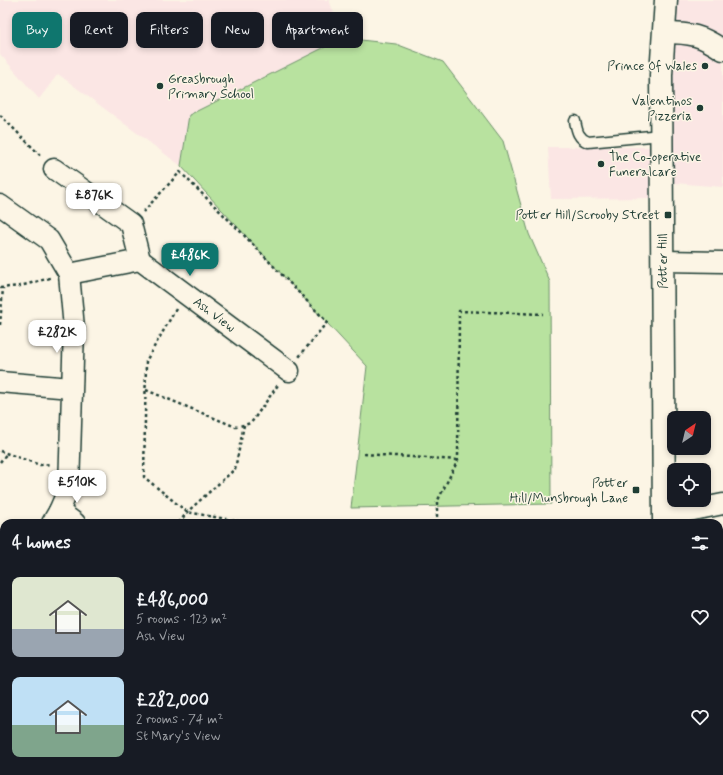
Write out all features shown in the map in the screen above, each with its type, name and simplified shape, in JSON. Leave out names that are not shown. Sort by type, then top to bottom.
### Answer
[{"type":"main road","name":"Potter Hill","points":[[664,519],[661,75],[666,0]]},
{"type":"street","points":[[664,33],[687,33],[708,40],[723,50]]},
{"type":"street","points":[[54,170],[131,224],[140,260],[69,274]]},
{"type":"street","points":[[0,205],[49,240],[69,274],[74,328],[69,488],[56,517]]},
{"type":"street","name":"Ash View","points":[[140,260],[289,371]]},
{"type":"street","points":[[663,261],[723,262]]},
{"type":"street","points":[[0,382],[72,388]]},
{"type":"street","points":[[668,519],[723,504]]},
{"type":"lane","points":[[575,121],[580,137],[588,142],[661,135]]},
{"type":"path","points":[[0,115],[54,170]]},
{"type":"path","points":[[131,224],[180,172],[239,230],[327,322],[251,423],[236,427],[146,390]]},
{"type":"path","points":[[0,325],[2,288],[20,286],[69,274]]},
{"type":"path","points":[[185,293],[146,361],[144,477],[187,512],[226,519]]},
{"type":"path","points":[[437,519],[437,502],[458,460],[459,311],[543,314]]},
{"type":"path","points":[[182,519],[187,512],[235,469],[244,425]]},
{"type":"path","points":[[0,451],[40,464],[70,464]]},
{"type":"path","points":[[0,462],[7,453]]},
{"type":"path","points":[[364,454],[458,460]]},
{"type":"shaded area","name":"Greasbrough Primary School","points":[[0,0],[329,0],[333,12],[272,12],[272,48],[323,48],[189,115],[181,166],[58,74],[39,99],[0,54]]},
{"type":"shaded area","points":[[666,0],[723,0],[723,187],[662,182],[662,198],[551,199],[548,147],[661,147]]},
{"type":"green space","points":[[363,40],[396,44],[443,62],[503,141],[529,234],[550,282],[551,504],[351,508],[367,366],[181,166],[189,115],[323,48],[363,48]]},
{"type":"place","name":"Prince Of Wales","points":[[705,66]]},
{"type":"place","name":"Greasbrough Primary School","points":[[160,86]]},
{"type":"place","name":"Valentinos Pizzeria","points":[[700,108]]},
{"type":"place","name":"The Co-operative Funeralcare","points":[[601,164]]},
{"type":"place","name":"Potter Hill/Scrooby Street","points":[[668,215]]},
{"type":"place","name":"Potter Hill/Munsbrough Lane","points":[[636,490]]}]
